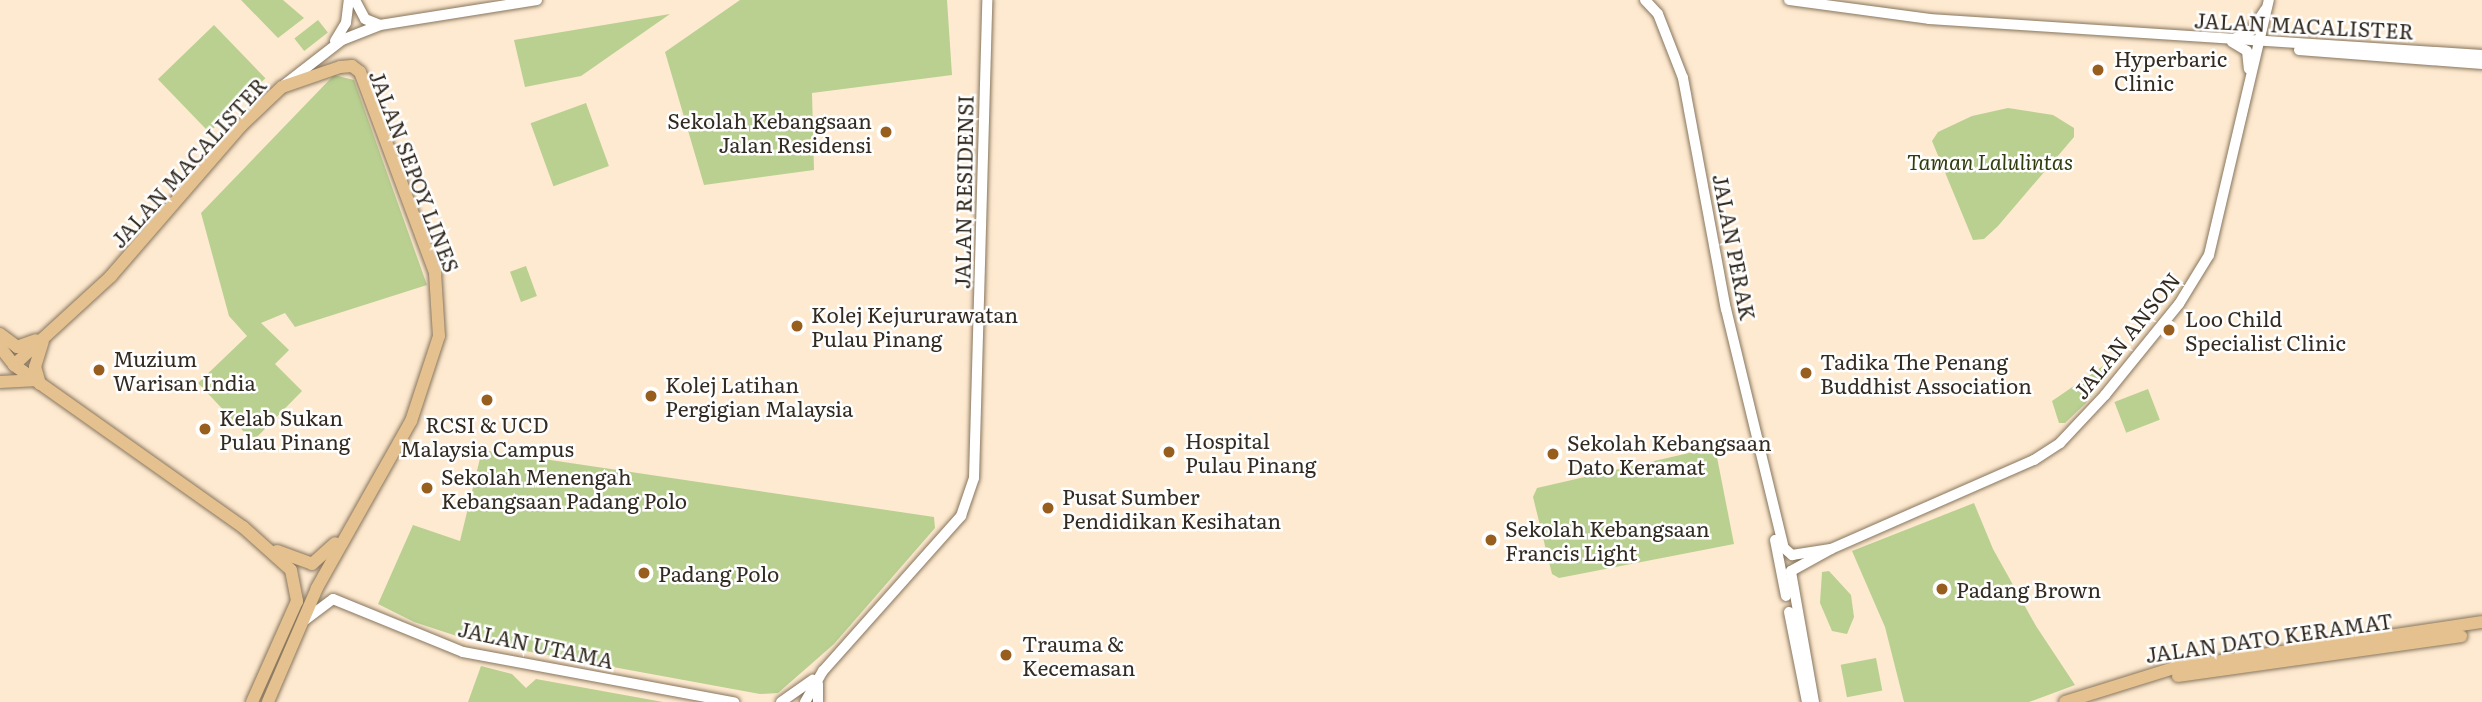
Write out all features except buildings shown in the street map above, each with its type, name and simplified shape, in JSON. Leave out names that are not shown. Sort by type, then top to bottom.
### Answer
[{"type":"main road","points":[[326,50],[343,30],[349,0]]},
{"type":"main road","points":[[355,0],[365,19],[380,25]]},
{"type":"main road","name":"JALAN MACALISTER","points":[[14,365],[111,276],[241,126],[326,50],[351,34],[380,25],[537,0]]},
{"type":"main road","name":"JALAN PERAK","points":[[1645,0],[1658,14],[1684,78],[1726,309],[1772,509],[1807,702]]},
{"type":"main road","points":[[1655,0],[1658,14]]},
{"type":"main road","name":"JALAN MACALISTER","points":[[1789,0],[1929,19],[2229,41],[2482,55]]},
{"type":"main road","name":"JALAN RESIDENSI","points":[[805,702],[823,671],[954,525],[965,508],[974,478],[987,1]]},
{"type":"main road","points":[[2229,41],[2252,30],[2269,2]]},
{"type":"main road","name":"JALAN ANSON","points":[[1831,549],[2034,460],[2060,443],[2105,396],[2179,304],[2209,255],[2249,74],[2262,42],[2269,2]]},
{"type":"main road","points":[[2229,41],[2247,51],[2249,74]]},
{"type":"main road","name":"JALAN MACALISTER","points":[[2249,74],[2265,51],[2290,49],[2482,64]]},
{"type":"main road","name":"JALAN SEPOY LINES","points":[[268,702],[317,588],[420,399],[439,335],[438,282],[360,72],[352,66],[340,67],[282,87]]},
{"type":"main road","points":[[0,334],[22,347],[55,330]]},
{"type":"main road","points":[[37,382],[35,367],[43,341]]},
{"type":"main road","points":[[1,348],[14,365],[270,549],[312,564],[349,527]]},
{"type":"main road","points":[[1,348],[0,380],[37,382]]},
{"type":"main road","name":"JALAN PERAK","points":[[1772,509],[1786,552],[1800,555],[1831,549]]},
{"type":"main road","points":[[252,702],[294,610],[296,582],[270,549]]},
{"type":"main road","points":[[1814,702],[1790,575],[1796,567],[1831,549]]},
{"type":"main road","name":"JALAN UTAMA","points":[[303,622],[333,599],[463,652],[734,702]]},
{"type":"main road","name":"JALAN DATO KERAMAT","points":[[2065,702],[2174,668],[2482,622]]},
{"type":"main road","name":"JALAN DATO KERAMAT","points":[[2090,702],[2169,677],[2441,640],[2482,630]]},
{"type":"main road","points":[[781,702],[823,671]]},
{"type":"main road","points":[[818,702],[816,691],[823,671]]},
{"type":"green space","points":[[241,0],[283,0],[304,18],[278,38]]},
{"type":"green space","points":[[740,0],[947,0],[952,75],[812,93],[814,170],[704,185],[665,52]]},
{"type":"green space","points":[[670,14],[581,76],[525,87],[514,40]]},
{"type":"green space","points":[[318,20],[328,33],[304,51],[294,38]]},
{"type":"green space","points":[[214,25],[265,78],[209,132],[158,79]]},
{"type":"green space","points":[[334,75],[354,80],[427,285],[295,327],[285,313],[261,323],[289,350],[275,364],[302,391],[256,438],[246,434],[198,383],[247,336],[229,316],[201,213]]},
{"type":"green space","points":[[586,103],[609,166],[553,186],[531,123]]},
{"type":"green space","name":"Taman Lalulintas","points":[[2008,108],[2053,115],[2074,128],[2074,137],[1998,226],[1984,239],[1973,240],[1932,141],[1938,132],[1972,116]]},
{"type":"green space","points":[[526,266],[537,296],[521,302],[510,272]]},
{"type":"green space","points":[[2103,366],[2110,373],[2085,404],[2065,423],[2059,423],[2052,401]]},
{"type":"green space","points":[[2148,389],[2160,420],[2126,433],[2114,402]]},
{"type":"green space","points":[[1715,447],[1734,544],[1559,578],[1552,574],[1533,497],[1537,488]]},
{"type":"green space","name":"Padang Polo","points":[[482,450],[934,517],[935,528],[834,644],[778,693],[760,694],[472,641],[414,622],[378,604],[413,525],[460,541]]},
{"type":"green space","name":"Padang Brown","points":[[1974,503],[1993,549],[2036,626],[2075,685],[2029,702],[1904,702],[1885,627],[1852,551]]},
{"type":"green space","points":[[1829,571],[1851,595],[1854,617],[1847,634],[1832,631],[1820,603],[1822,572]]},
{"type":"green space","points":[[1876,658],[1882,690],[1847,697],[1841,665]]},
{"type":"green space","points":[[481,666],[512,674],[526,688],[536,679],[663,702],[468,702]]},
{"type":"place","name":"Hyperbaric Clinic","points":[[2098,70]]},
{"type":"place","name":"Sekolah Kebangsaan Jalan Residensi","points":[[886,132]]},
{"type":"place","name":"Kolej Kejururawatan Pulau Pinang","points":[[797,326]]},
{"type":"place","name":"Loo Child Specialist Clinic","points":[[2169,330]]},
{"type":"place","name":"Muzium Warisan India","points":[[99,370]]},
{"type":"place","name":"Tadika The Penang Buddhist Association","points":[[1806,373]]},
{"type":"place","name":"Kolej Latihan Pergigian Malaysia","points":[[651,396]]},
{"type":"place","name":"RCSI & UCD Malaysia Campus","points":[[487,400]]},
{"type":"place","name":"Kelab Sukan Pulau Pinang","points":[[205,429]]},
{"type":"place","name":"Hospital Pulau Pinang","points":[[1169,452]]},
{"type":"place","name":"Sekolah Kebangsaan Dato Keramat","points":[[1553,454]]},
{"type":"place","name":"Sekolah Menengah Kebangsaan Padang Polo","points":[[427,488]]},
{"type":"place","name":"Pusat Sumber Pendidikan Kesihatan","points":[[1048,508]]},
{"type":"place","name":"Sekolah Kebangsaan Francis Light","points":[[1491,540]]},
{"type":"place","name":"Padang Polo","points":[[644,573]]},
{"type":"place","name":"Padang Brown","points":[[1942,589]]},
{"type":"place","name":"Trauma & Kecemasan","points":[[1006,655]]}]
